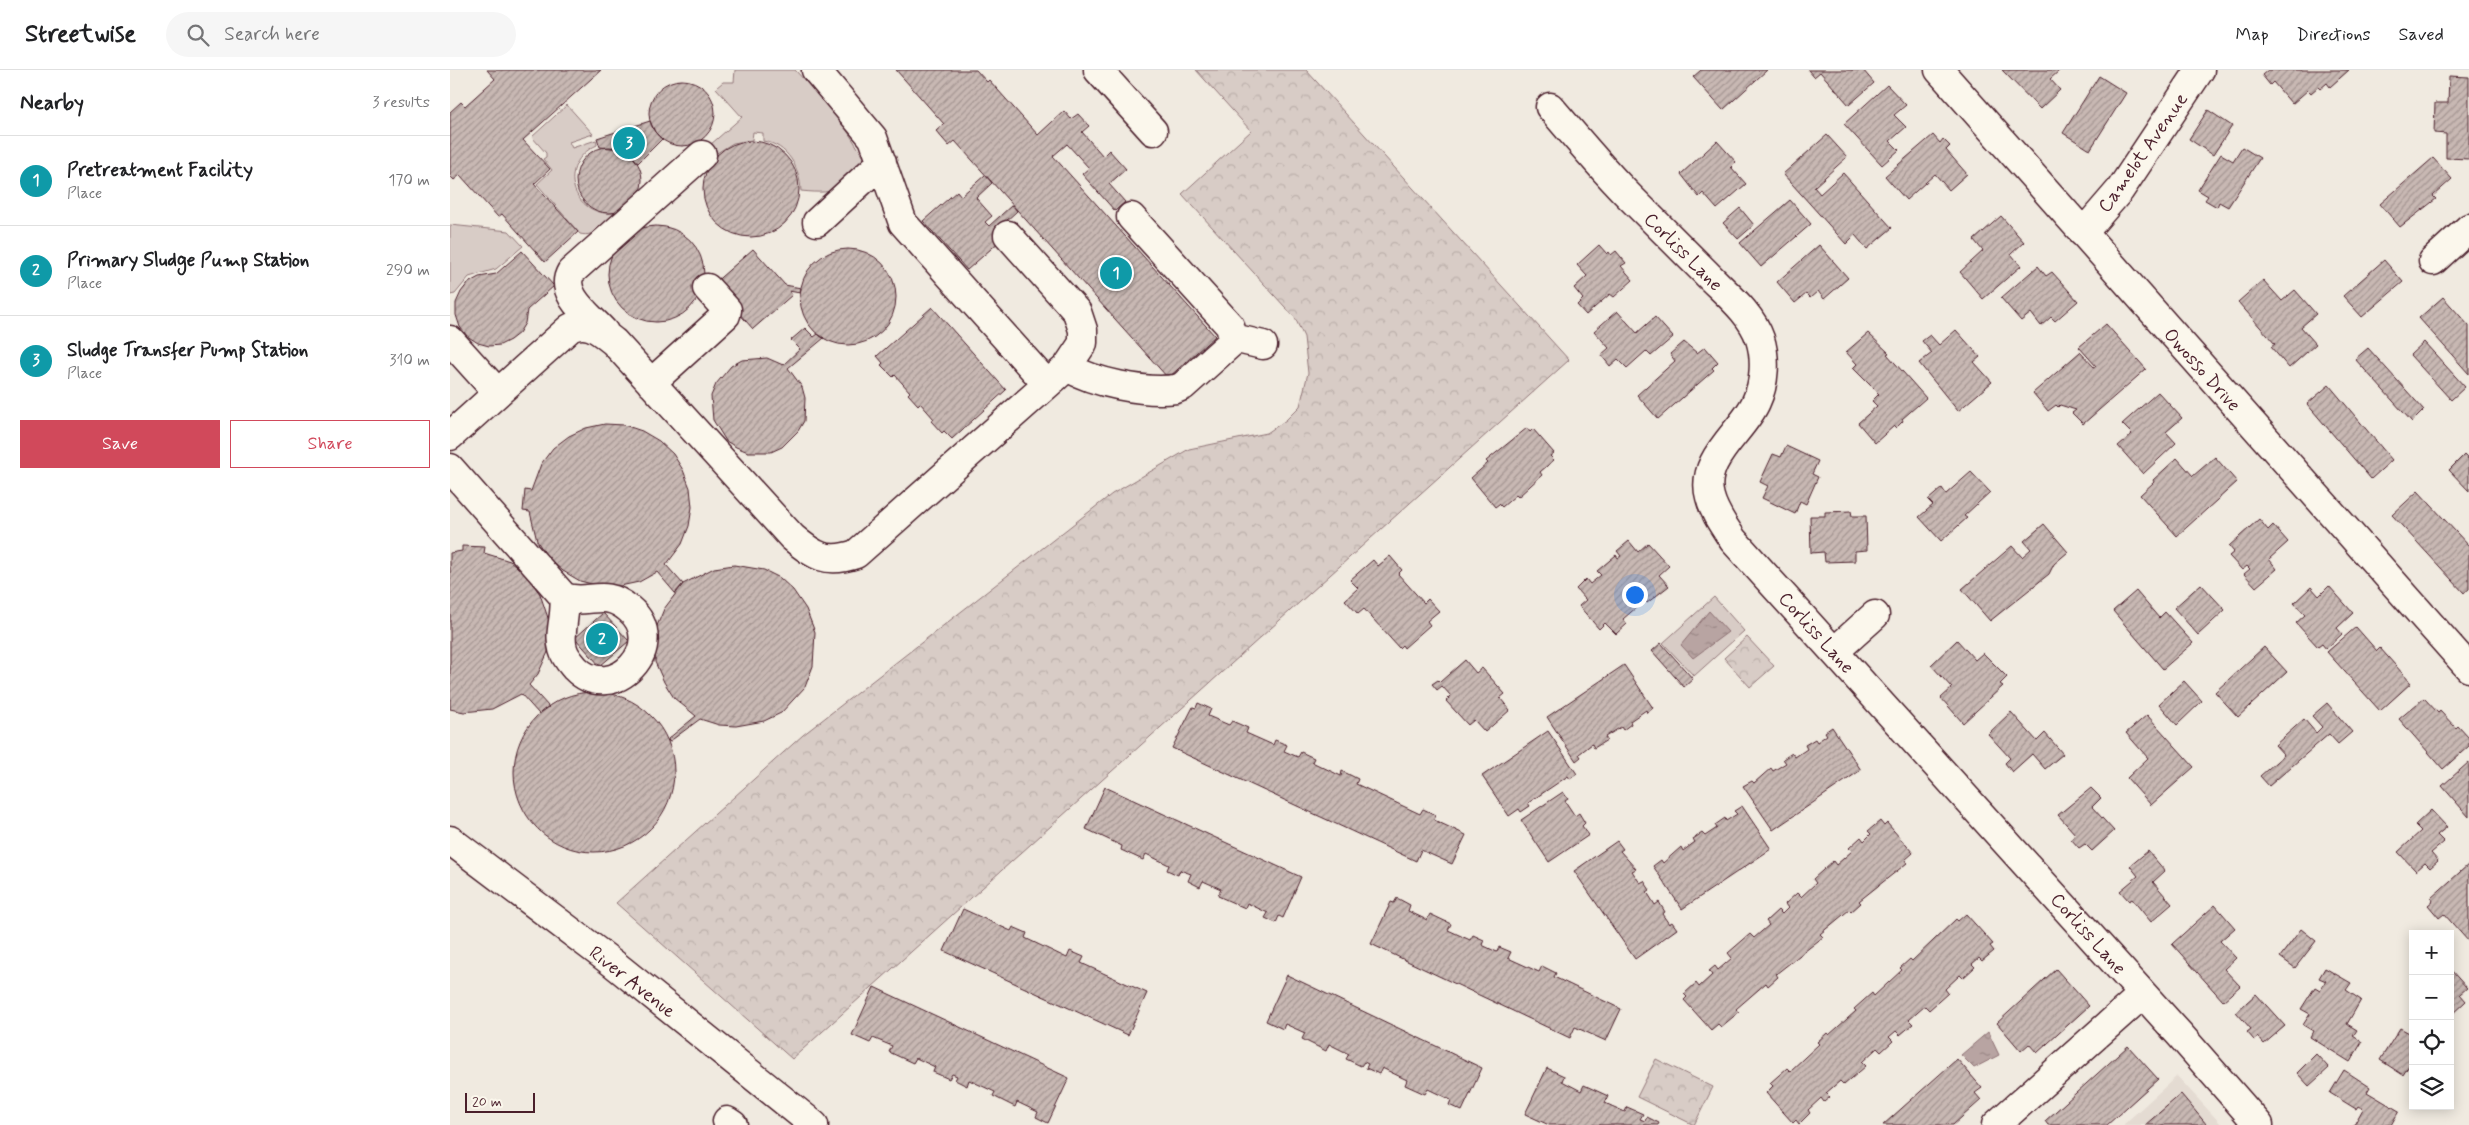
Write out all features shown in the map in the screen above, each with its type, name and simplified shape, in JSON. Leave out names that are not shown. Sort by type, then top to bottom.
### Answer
[{"type":"street","points":[[816,70],[868,130],[878,147],[903,223],[1057,376],[1082,376],[1106,383],[1176,390],[1183,386],[1231,343],[1233,338],[1230,326],[1131,217]]},
{"type":"street","points":[[1098,70],[1153,131]]},
{"type":"street","name":"Owosso Drive","points":[[1939,70],[2469,668]]},
{"type":"street","name":"Camelot Avenue","points":[[2083,233],[2120,190],[2200,70]]},
{"type":"street","name":"Corliss Lane","points":[[1550,107],[1628,196],[1736,303],[1753,324],[1760,340],[1764,363],[1762,385],[1756,403],[1714,465],[1709,478],[1709,496],[1717,516],[1733,540],[1835,651],[2259,1125]]},
{"type":"street","points":[[702,156],[570,272],[566,284],[571,295],[574,316],[580,323],[590,325],[614,342],[792,537],[808,551],[823,558],[840,560],[856,554],[1057,376],[1082,343],[1083,330],[1077,312],[1008,235]]},
{"type":"street","points":[[817,222],[882,162]]},
{"type":"street","points":[[2433,261],[2469,228]]},
{"type":"street","points":[[651,383],[726,315],[727,310],[707,288]]},
{"type":"street","points":[[450,436],[574,316]]},
{"type":"street","points":[[1233,338],[1263,345]]},
{"type":"street","points":[[450,340],[497,392]]},
{"type":"street","points":[[450,468],[571,606]]},
{"type":"street","points":[[1835,651],[1875,615]]},
{"type":"street","name":"River Avenue","points":[[450,840],[614,964],[814,1125]]},
{"type":"street","points":[[1996,1125],[2143,994]]},
{"type":"shaded area","points":[[2177,1076],[2222,1125],[2123,1125]]},
{"type":"green space","points":[[735,70],[795,70],[839,118],[867,162],[839,188],[833,191],[814,192],[801,191],[798,174],[791,159],[779,147],[763,141],[763,133],[753,132],[752,140],[733,143],[717,153],[710,145],[742,117],[716,88],[723,82],[734,82]]},
{"type":"green space","points":[[1196,70],[1306,70],[1569,360],[792,1059],[616,903],[803,735],[1112,494],[1189,449],[1267,433],[1286,420],[1300,406],[1308,373],[1304,337],[1295,318],[1182,194],[1251,131]]},
{"type":"green space","points":[[567,105],[593,134],[569,142],[572,148],[596,140],[597,145],[584,154],[576,164],[573,176],[574,188],[580,199],[589,207],[601,212],[616,213],[596,232],[586,235],[580,234],[537,184],[552,170],[543,159],[546,157],[546,153],[532,137]]},
{"type":"green space","points":[[450,225],[509,231],[523,246],[496,269],[469,277],[455,294],[450,295]]},
{"type":"green space","points":[[1714,597],[1744,631],[1694,676],[1663,643]]},
{"type":"green space","points":[[1747,637],[1774,666],[1750,687],[1724,658]]},
{"type":"green space","points":[[1656,1059],[1713,1087],[1694,1125],[1637,1097]]},
{"type":"water","points":[[1709,611],[1728,632],[1693,658],[1681,645]]},
{"type":"water","points":[[1988,1032],[1999,1055],[1974,1068],[1961,1055]]},
{"type":"building","points":[[487,70],[601,70],[523,140],[550,169],[534,184],[578,232],[545,262],[502,214],[498,217],[460,175],[454,180],[450,176],[450,112],[461,102],[465,106],[495,79]]},
{"type":"building","points":[[896,70],[976,70],[987,82],[989,80],[1038,135],[1064,111],[1071,119],[1078,114],[1089,126],[1082,132],[1103,156],[1109,150],[1126,169],[1109,184],[1125,202],[1115,211],[1082,174],[1089,168],[1067,144],[1053,156],[1215,336],[1168,378],[955,141],[949,146],[936,131],[944,124]]},
{"type":"building","points":[[1701,70],[1767,70],[1723,110],[1693,77]]},
{"type":"building","points":[[1808,70],[1863,70],[1874,83],[1849,105],[1820,72],[1814,77]]},
{"type":"building","points":[[2002,70],[2057,70],[2059,71],[2050,79],[2060,90],[2040,109]]},
{"type":"building","points":[[2268,70],[2349,70],[2330,87],[2327,83],[2311,93],[2308,90],[2292,104],[2273,82],[2270,85],[2262,75]]},
{"type":"building","points":[[2099,76],[2126,93],[2090,150],[2063,133]]},
{"type":"building","points":[[2449,76],[2469,77],[2469,159],[2446,158],[2446,134],[2434,133],[2435,103],[2448,103]]},
{"type":"building","points":[[682,80],[695,82],[710,95],[713,100],[715,113],[713,126],[700,141],[695,144],[682,146],[669,144],[654,131],[651,126],[649,113],[651,100],[664,85],[669,82]]},
{"type":"building","points":[[1887,85],[1906,105],[1894,115],[1906,127],[1890,141],[1899,150],[1882,165],[1844,124]]},
{"type":"building","points":[[2208,110],[2232,126],[2213,155],[2189,139]]},
{"type":"building","points":[[650,121],[655,132],[662,139],[638,163],[631,154],[622,149],[600,147],[597,138]]},
{"type":"building","points":[[1827,135],[1847,157],[1814,187],[1820,194],[1843,173],[1892,228],[1867,249],[1855,235],[1846,244],[1783,174]]},
{"type":"building","points":[[1933,135],[1940,143],[1943,139],[1950,146],[1946,150],[1967,174],[1949,190],[1935,174],[1906,200],[1885,176]]},
{"type":"building","points":[[751,141],[769,145],[785,155],[795,171],[799,189],[795,207],[785,223],[769,233],[751,237],[733,233],[717,223],[707,207],[703,189],[707,171],[717,155],[733,145]]},
{"type":"building","points":[[1717,141],[1736,162],[1731,167],[1746,184],[1717,209],[1703,193],[1699,197],[1681,174]]},
{"type":"building","points":[[602,147],[616,147],[628,152],[637,161],[642,173],[640,193],[633,204],[616,213],[602,213],[590,208],[581,199],[576,187],[576,173],[581,161],[590,152]]},
{"type":"building","points":[[2242,147],[2260,158],[2228,207],[2219,202],[2217,207],[2205,200],[2208,196],[2198,190],[2221,154],[2233,161]]},
{"type":"building","points":[[2433,158],[2452,179],[2433,196],[2436,199],[2400,227],[2380,204]]},
{"type":"building","points":[[985,175],[992,183],[976,198],[992,216],[985,222],[989,226],[1012,205],[1017,211],[993,233],[1000,241],[967,270],[923,221],[957,191],[961,196]]},
{"type":"building","points":[[1790,200],[1811,224],[1761,267],[1740,243]]},
{"type":"building","points":[[1740,208],[1754,225],[1738,239],[1723,223]]},
{"type":"building","points":[[2001,216],[2024,242],[2011,254],[2021,266],[1983,299],[1960,272],[1983,251],[1974,240]]},
{"type":"building","points":[[656,226],[674,230],[690,240],[700,256],[704,274],[700,292],[690,308],[674,318],[656,322],[638,318],[622,308],[612,292],[608,274],[612,256],[622,240],[638,230]]},
{"type":"building","points":[[1599,245],[1607,254],[1609,252],[1611,255],[1616,251],[1626,263],[1621,266],[1633,280],[1614,297],[1610,294],[1586,315],[1577,305],[1583,299],[1574,288],[1587,276],[1577,265]]},
{"type":"building","points":[[1819,245],[1848,278],[1824,299],[1818,291],[1810,298],[1806,294],[1795,303],[1777,282]]},
{"type":"building","points":[[753,249],[785,285],[801,288],[800,293],[789,291],[792,295],[753,329],[713,284]]},
{"type":"building","points":[[848,249],[866,253],[882,263],[892,279],[896,297],[892,315],[882,331],[866,341],[848,345],[830,341],[814,331],[804,315],[800,297],[804,279],[814,263],[830,253]]},
{"type":"building","points":[[522,251],[554,286],[527,310],[525,323],[519,333],[510,340],[500,345],[489,346],[478,343],[467,336],[460,327],[456,315],[456,303],[461,292],[468,283],[479,277],[496,274]]},
{"type":"building","points":[[2384,260],[2403,282],[2362,317],[2343,296]]},
{"type":"building","points":[[2038,266],[2046,276],[2052,272],[2078,301],[2055,321],[2051,317],[2041,326],[2031,313],[2021,321],[2001,298]]},
{"type":"building","points":[[2263,280],[2282,301],[2295,290],[2316,314],[2301,327],[2316,344],[2289,368],[2271,347],[2275,344],[2238,302]]},
{"type":"building","points":[[2443,297],[2469,326],[2469,374],[2419,318]]},
{"type":"building","points":[[932,307],[1006,390],[952,439],[944,431],[942,433],[931,421],[934,419],[920,403],[918,405],[908,394],[910,392],[895,375],[893,377],[881,365],[883,363],[877,356]]},
{"type":"building","points":[[1617,311],[1637,333],[1655,317],[1673,337],[1651,356],[1646,351],[1627,368],[1618,359],[1610,366],[1601,355],[1609,348],[1594,331]]},
{"type":"building","points":[[2106,324],[2146,369],[2083,424],[2072,413],[2076,410],[2056,405],[2048,411],[2033,393],[2080,352],[2094,367],[2096,366],[2079,347]]},
{"type":"building","points":[[805,328],[814,337],[818,334],[824,338],[788,368],[802,387],[805,398],[804,421],[798,431],[782,447],[771,452],[748,452],[726,441],[713,420],[711,396],[716,384],[731,366],[742,360],[767,358],[783,365],[800,349],[791,340]]},
{"type":"building","points":[[1956,330],[1980,357],[1974,362],[1992,382],[1958,411],[1919,363],[1932,353],[1922,341],[1930,335],[1939,345]]},
{"type":"building","points":[[1868,333],[1889,353],[1887,354],[1926,398],[1902,419],[1903,421],[1896,428],[1894,426],[1875,443],[1858,423],[1877,406],[1872,401],[1879,394],[1853,368],[1857,364],[1846,352]]},
{"type":"building","points":[[1684,342],[1697,353],[1705,347],[1718,362],[1712,368],[1714,370],[1658,419],[1637,395],[1675,361],[1670,354]]},
{"type":"building","points":[[2424,342],[2465,387],[2451,400],[2410,355]]},
{"type":"building","points":[[2368,348],[2424,410],[2412,422],[2355,359]]},
{"type":"building","points":[[2329,385],[2392,460],[2371,479],[2307,404]]},
{"type":"building","points":[[2158,392],[2182,418],[2166,432],[2176,443],[2143,474],[2118,446],[2132,434],[2122,424]]},
{"type":"building","points":[[605,424],[624,425],[642,431],[659,441],[673,454],[683,470],[690,488],[692,507],[689,526],[682,544],[666,565],[683,584],[675,593],[657,572],[639,582],[620,586],[600,586],[580,581],[563,571],[548,558],[537,541],[530,512],[523,511],[525,490],[531,491],[541,464],[553,448],[569,436],[586,428]]},
{"type":"building","points":[[1527,428],[1530,432],[1533,429],[1554,453],[1550,456],[1554,460],[1540,472],[1542,475],[1518,497],[1516,495],[1502,507],[1499,504],[1495,507],[1471,478],[1488,463],[1486,461]]},
{"type":"building","points":[[1786,446],[1818,461],[1812,474],[1818,477],[1806,504],[1800,501],[1795,514],[1762,498],[1768,486],[1760,482],[1773,454],[1781,457]]},
{"type":"building","points":[[2464,455],[2469,460],[2469,491],[2449,470]]},
{"type":"building","points":[[2215,457],[2237,482],[2177,536],[2140,495],[2177,458],[2193,476]]},
{"type":"building","points":[[1971,472],[1990,492],[1964,516],[1967,518],[1941,541],[1919,517],[1933,505],[1928,500],[1942,488],[1946,494]]},
{"type":"building","points":[[2418,491],[2469,546],[2469,589],[2464,593],[2392,515]]},
{"type":"building","points":[[1851,511],[1852,516],[1866,516],[1867,550],[1855,551],[1855,561],[1825,562],[1824,552],[1811,553],[1810,516],[1825,516],[1825,512]]},
{"type":"building","points":[[2259,519],[2268,530],[2273,525],[2288,542],[2269,559],[2277,569],[2256,587],[2244,574],[2250,569],[2247,566],[2242,570],[2229,556],[2234,552],[2229,546]]},
{"type":"building","points":[[2044,524],[2068,552],[2054,564],[2049,574],[1990,621],[1962,589],[2012,546],[2022,557],[2031,549],[2024,541]]},
{"type":"building","points":[[1629,541],[1638,552],[1648,543],[1669,566],[1659,575],[1669,586],[1647,603],[1645,600],[1623,619],[1627,624],[1616,634],[1605,623],[1599,629],[1579,606],[1586,600],[1576,589],[1586,579],[1590,584],[1601,575],[1597,571],[1616,555],[1618,558],[1621,556],[1617,551]]},
{"type":"building","points":[[462,546],[485,547],[484,553],[510,561],[525,573],[540,594],[551,627],[548,652],[538,674],[529,685],[549,707],[539,714],[521,694],[492,709],[464,712],[450,709],[450,553],[462,551]]},
{"type":"building","points":[[1390,556],[1402,570],[1398,574],[1424,603],[1428,599],[1439,611],[1427,621],[1430,625],[1404,648],[1402,645],[1399,648],[1364,609],[1358,614],[1345,600],[1358,588],[1350,580],[1373,560],[1378,566]]},
{"type":"building","points":[[734,565],[764,570],[780,578],[793,590],[806,609],[815,632],[813,666],[805,687],[781,713],[764,721],[736,726],[719,725],[700,719],[669,742],[668,739],[696,716],[674,698],[655,662],[657,626],[664,609],[683,584],[714,568]]},
{"type":"building","points":[[2201,584],[2225,610],[2198,635],[2174,608]]},
{"type":"building","points":[[2329,586],[2353,613],[2337,628],[2342,634],[2326,649],[2322,644],[2318,647],[2296,623],[2305,615],[2294,603],[2311,587],[2319,596]]},
{"type":"building","points":[[2136,591],[2159,618],[2165,612],[2193,643],[2163,669],[2113,611]]},
{"type":"building","points":[[603,613],[629,641],[600,666],[575,638]]},
{"type":"building","points":[[2356,627],[2377,651],[2380,648],[2411,683],[2380,711],[2327,652]]},
{"type":"building","points":[[1957,640],[1975,660],[1983,653],[2007,677],[2000,684],[2003,686],[1963,723],[1941,698],[1952,688],[1931,665]]},
{"type":"building","points":[[1661,643],[1693,679],[1684,687],[1652,651]]},
{"type":"building","points":[[2264,647],[2287,672],[2238,717],[2215,692]]},
{"type":"building","points":[[1465,660],[1476,673],[1482,668],[1505,694],[1500,698],[1510,710],[1485,732],[1474,720],[1468,725],[1446,701],[1451,696],[1442,686],[1437,690],[1432,684],[1438,680],[1440,682]]},
{"type":"building","points":[[1624,665],[1653,708],[1647,713],[1646,710],[1630,721],[1631,724],[1623,730],[1621,727],[1605,737],[1607,740],[1594,748],[1592,744],[1579,754],[1581,757],[1576,761],[1547,717]]},
{"type":"building","points":[[2184,681],[2202,701],[2177,725],[2159,704]]},
{"type":"building","points":[[586,692],[602,692],[625,698],[651,715],[668,741],[674,764],[674,780],[668,803],[651,829],[625,846],[602,852],[586,852],[563,846],[543,834],[532,823],[520,803],[514,780],[514,764],[520,741],[532,721],[543,710],[563,698]]},
{"type":"building","points":[[2424,698],[2438,713],[2440,711],[2456,728],[2458,726],[2469,738],[2469,746],[2443,769],[2399,719]]},
{"type":"building","points":[[1198,703],[1211,709],[1208,716],[1229,725],[1232,721],[1248,728],[1246,733],[1273,745],[1275,740],[1287,745],[1284,751],[1298,757],[1301,752],[1314,758],[1312,762],[1341,776],[1342,771],[1358,779],[1356,784],[1420,814],[1423,809],[1436,815],[1434,820],[1466,835],[1452,864],[1421,850],[1416,861],[1172,748],[1193,707],[1196,708]]},
{"type":"building","points":[[2327,703],[2352,732],[2338,744],[2329,734],[2269,786],[2260,776],[2284,755],[2275,745],[2304,719],[2316,733],[2322,727],[2312,716]]},
{"type":"building","points":[[2011,712],[2037,741],[2045,733],[2063,754],[2045,769],[2032,754],[2012,772],[2005,763],[2010,758],[1988,734]]},
{"type":"building","points":[[2147,715],[2194,767],[2151,805],[2127,778],[2148,758],[2126,733]]},
{"type":"building","points":[[1832,727],[1861,770],[1773,830],[1743,786],[1752,781],[1754,783],[1771,768],[1773,771],[1786,763],[1783,759],[1792,753],[1795,757],[1807,749],[1805,745],[1815,739],[1817,742],[1827,735],[1825,732]]},
{"type":"building","points":[[1548,731],[1577,774],[1570,779],[1568,776],[1528,803],[1530,806],[1521,812],[1519,809],[1509,816],[1482,776]]},
{"type":"building","points":[[2469,762],[2469,817],[2442,786]]},
{"type":"building","points":[[1105,787],[1301,877],[1283,918],[1279,916],[1276,923],[1265,918],[1268,913],[1247,903],[1245,908],[1218,896],[1221,889],[1203,881],[1200,887],[1188,881],[1191,874],[1180,870],[1178,875],[1167,870],[1169,865],[1146,854],[1143,860],[1121,850],[1122,846],[1086,829]]},
{"type":"building","points":[[2091,788],[2101,798],[2092,807],[2114,831],[2092,851],[2085,844],[2079,848],[2071,839],[2076,835],[2058,815]]},
{"type":"building","points":[[1563,792],[1568,799],[1565,801],[1575,816],[1579,813],[1585,823],[1582,826],[1589,835],[1549,862],[1521,820]]},
{"type":"building","points":[[1742,806],[1771,849],[1682,909],[1653,866],[1661,860],[1663,863],[1681,847],[1683,851],[1695,842],[1693,839],[1702,833],[1705,836],[1717,828],[1715,825],[1725,818],[1726,821],[1737,814],[1734,811]]},
{"type":"building","points":[[2431,810],[2447,827],[2437,835],[2444,842],[2431,853],[2438,861],[2430,868],[2425,863],[2416,871],[2398,852],[2421,831],[2415,825]]},
{"type":"building","points":[[1880,821],[1884,826],[1887,823],[1913,853],[1905,860],[1907,863],[1859,901],[1861,903],[1851,912],[1849,910],[1820,934],[1823,937],[1776,974],[1778,977],[1768,986],[1766,983],[1736,1009],[1739,1012],[1721,1027],[1718,1024],[1711,1030],[1684,1000],[1687,997],[1684,994],[1696,983],[1699,987],[1712,975],[1709,971],[1715,966],[1718,970],[1732,958],[1728,953],[1750,934],[1754,938],[1769,925],[1766,921],[1778,910],[1782,914],[1788,908],[1785,904],[1797,893],[1801,897],[1816,883],[1813,879],[1833,861],[1836,865],[1852,851],[1849,848],[1861,837],[1864,841],[1871,834],[1868,831]]},
{"type":"building","points":[[1617,841],[1623,849],[1620,851],[1636,869],[1632,871],[1640,883],[1644,881],[1650,890],[1647,892],[1655,905],[1659,902],[1665,912],[1662,914],[1669,924],[1672,922],[1677,929],[1635,959],[1574,871]]},
{"type":"building","points":[[2148,851],[2165,871],[2153,882],[2172,904],[2151,922],[2132,899],[2129,901],[2120,891],[2138,876],[2130,866]]},
{"type":"building","points":[[2469,864],[2469,942],[2444,914],[2439,918],[2428,905],[2433,901],[2431,898]]},
{"type":"building","points":[[1397,898],[1410,905],[1408,911],[1427,920],[1430,914],[1451,924],[1448,930],[1470,940],[1473,935],[1484,940],[1482,945],[1497,952],[1499,947],[1511,952],[1508,958],[1539,972],[1542,966],[1556,973],[1554,977],[1621,1009],[1606,1041],[1575,1027],[1570,1038],[1371,944],[1391,902],[1394,903]]},
{"type":"building","points":[[2215,905],[2235,928],[2220,941],[2236,958],[2224,969],[2240,986],[2223,1001],[2172,944]]},
{"type":"building","points":[[963,909],[1011,931],[1013,927],[1027,933],[1025,938],[1067,958],[1070,951],[1084,957],[1081,963],[1147,993],[1128,1035],[944,951]]},
{"type":"building","points":[[1966,914],[1993,944],[1990,946],[1994,951],[1982,961],[1979,958],[1972,964],[1975,967],[1963,978],[1960,975],[1945,989],[1948,993],[1929,1010],[1925,1006],[1909,1020],[1913,1024],[1900,1035],[1896,1031],[1889,1037],[1893,1041],[1881,1052],[1877,1048],[1862,1062],[1866,1066],[1844,1085],[1840,1081],[1826,1093],[1830,1097],[1824,1102],[1821,1098],[1808,1110],[1810,1113],[1799,1124],[1796,1120],[1793,1123],[1766,1093],[1773,1086],[1770,1083],[1787,1068],[1790,1071],[1819,1044],[1817,1042],[1827,1033],[1829,1035],[1856,1011],[1854,1009],[1872,993],[1874,996],[1902,970],[1900,968],[1910,959],[1912,961],[1956,919],[1958,921]]},
{"type":"building","points":[[2301,929],[2316,941],[2295,968],[2280,957]]},
{"type":"building","points":[[2325,968],[2351,983],[2346,990],[2361,1000],[2347,1024],[2357,1030],[2353,1036],[2362,1042],[2350,1062],[2310,1037],[2313,1031],[2303,1025],[2310,1014],[2301,1009],[2315,987],[2320,990],[2326,981],[2319,978]]},
{"type":"building","points":[[2056,969],[2089,1006],[2037,1053],[2029,1044],[2021,1051],[1997,1023]]},
{"type":"building","points":[[2454,973],[2467,988],[2460,994],[2466,1001],[2454,1012]]},
{"type":"building","points":[[1287,975],[1482,1068],[1462,1111],[1449,1105],[1451,1100],[1428,1089],[1425,1094],[1405,1085],[1407,1080],[1382,1068],[1379,1074],[1366,1068],[1368,1064],[1364,1062],[1361,1066],[1346,1059],[1349,1054],[1329,1044],[1326,1051],[1302,1039],[1305,1033],[1285,1024],[1283,1029],[1266,1021]]},
{"type":"building","points":[[874,987],[1069,1078],[1048,1123],[1036,1117],[1038,1112],[1017,1102],[1015,1107],[993,1096],[995,1092],[969,1080],[967,1086],[955,1080],[957,1076],[952,1074],[949,1079],[933,1072],[935,1067],[916,1058],[913,1063],[889,1052],[892,1046],[873,1038],[870,1043],[852,1035]]},
{"type":"building","points":[[2256,994],[2285,1026],[2264,1044],[2258,1037],[2254,1040],[2247,1032],[2251,1029],[2236,1012]]},
{"type":"building","points":[[2400,1028],[2409,1033],[2409,1065],[2403,1075],[2380,1060]]},
{"type":"building","points":[[2128,1046],[2158,1079],[2107,1125],[2048,1125],[2045,1121]]},
{"type":"building","points":[[2316,1054],[2329,1068],[2309,1086],[2297,1073]]},
{"type":"building","points":[[1957,1059],[1982,1088],[1975,1093],[1981,1100],[1953,1125],[1883,1125]]},
{"type":"building","points":[[1547,1068],[1564,1076],[1562,1081],[1581,1091],[1584,1085],[1608,1096],[1605,1103],[1625,1112],[1627,1107],[1643,1114],[1640,1119],[1645,1121],[1647,1117],[1659,1123],[1658,1125],[1549,1125],[1525,1114]]},
{"type":"building","points":[[2344,1070],[2370,1087],[2367,1092],[2399,1111],[2391,1125],[2354,1125],[2363,1109],[2358,1106],[2356,1109],[2330,1093]]},
{"type":"building","points":[[2181,1094],[2207,1125],[2145,1125]]},
{"type":"place","name":"Sludge Transfer Pump Station","points":[[629,143]]},
{"type":"place","name":"Pretreatment Facility","points":[[1116,273]]},
{"type":"place","name":"Primary Sludge Pump Station","points":[[602,639]]}]
